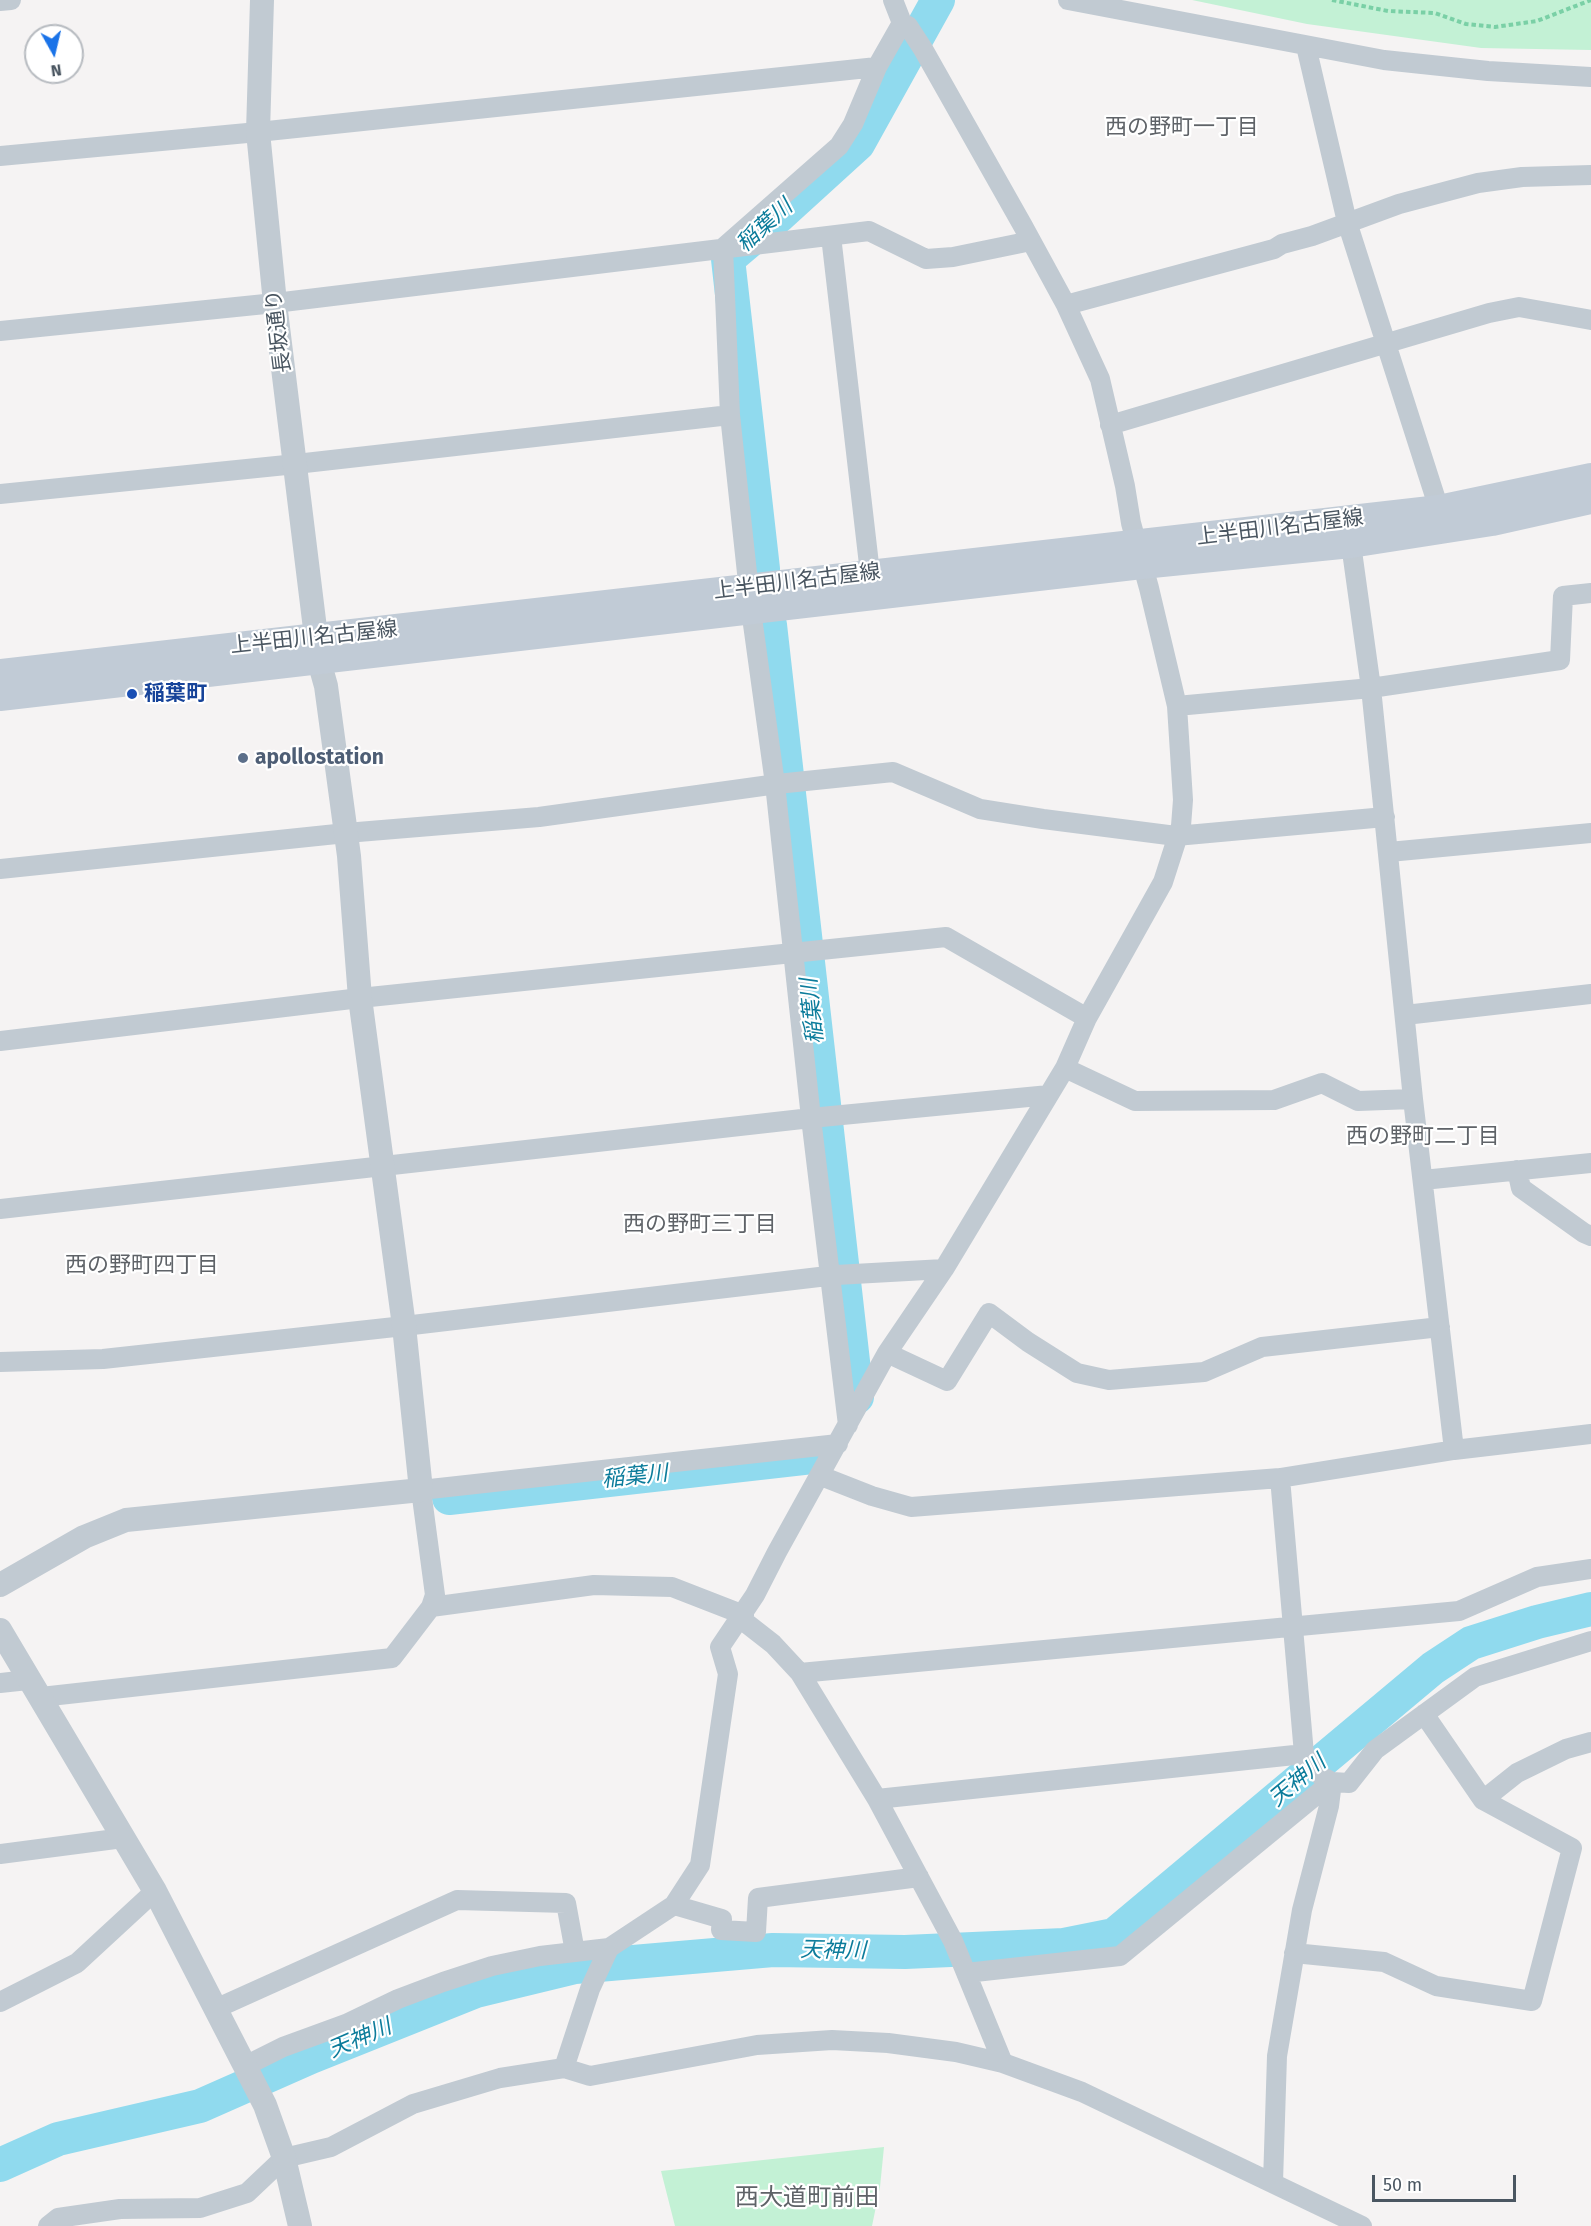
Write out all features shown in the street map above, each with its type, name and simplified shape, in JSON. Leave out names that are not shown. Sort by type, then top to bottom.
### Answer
[{"type":"main road","name":"上半田川名古屋線","points":[[0,697],[317,649],[750,599],[931,591],[1139,555],[1439,510],[1591,477]]},
{"type":"main road","name":"上半田川名古屋線","points":[[750,599],[870,573],[1351,544],[1491,522],[1591,500]]},
{"type":"main road","name":"上半田川名古屋線","points":[[0,673],[317,649]]},
{"type":"street","points":[[0,1],[11,0]]},
{"type":"street","name":"長坂通り","points":[[262,0],[258,132],[275,303],[317,649],[326,686],[346,833],[360,998],[404,1326],[421,1490]]},
{"type":"street","points":[[245,2067],[283,2047],[346,2024],[398,1999],[492,1966],[540,1956],[609,1949],[674,1905],[700,1865],[728,1674],[720,1647],[742,1617],[887,1353],[944,1269],[1065,1068],[1087,1018],[1163,882],[1181,826],[1183,800],[1177,706],[1131,523],[1125,486],[1100,379],[1066,305],[1031,241],[923,49],[905,24],[892,0]]},
{"type":"street","points":[[1068,0],[1384,60],[1488,71],[1591,77]]},
{"type":"street","points":[[848,1425],[840,1275],[813,1118],[776,784],[750,599],[730,415],[726,248],[840,146],[853,124],[877,67],[905,24]]},
{"type":"street","points":[[1305,46],[1347,222],[1439,510]]},
{"type":"street","points":[[0,156],[258,132],[877,67]]},
{"type":"street","points":[[1066,305],[1274,249],[1282,244],[1312,236],[1399,204],[1478,183],[1522,177],[1591,175]]},
{"type":"street","points":[[0,331],[275,303],[869,231],[926,259],[953,257],[1031,241]]},
{"type":"street","points":[[831,236],[870,573]]},
{"type":"street","points":[[1110,424],[1489,313],[1519,307],[1591,320]]},
{"type":"street","points":[[0,494],[296,464],[730,415]]},
{"type":"street","points":[[1351,544],[1371,688],[1413,1099],[1455,1450]]},
{"type":"street","points":[[1177,706],[1371,688],[1560,660],[1563,596],[1591,593]]},
{"type":"street","points":[[0,869],[346,833],[539,817],[776,784],[893,772],[980,809],[1176,836],[1385,817]]},
{"type":"street","points":[[1389,852],[1591,833]]},
{"type":"street","points":[[0,1041],[360,998],[946,937],[1087,1018]]},
{"type":"street","points":[[1405,1015],[1591,994]]},
{"type":"street","points":[[1065,1068],[1135,1101],[1274,1100],[1322,1083],[1358,1101],[1413,1099]]},
{"type":"street","points":[[0,1209],[837,1115],[1049,1095]]},
{"type":"street","points":[[1423,1180],[1591,1163]]},
{"type":"street","points":[[1517,1170],[1521,1188],[1591,1236]]},
{"type":"street","points":[[0,1362],[103,1359],[840,1275],[944,1269]]},
{"type":"street","points":[[887,1353],[947,1381],[989,1313],[1028,1342],[1077,1373],[1109,1380],[1204,1372],[1262,1347],[1440,1327]]},
{"type":"street","points":[[821,1476],[872,1496],[911,1507],[1280,1478],[1455,1450],[1591,1434]]},
{"type":"street","points":[[0,1585],[84,1537],[126,1520],[838,1444]]},
{"type":"street","points":[[1273,2182],[1277,2056],[1302,1910],[1329,1806],[1326,1779],[1305,1754],[1280,1478]]},
{"type":"street","points":[[0,1683],[34,1689],[392,1658],[431,1607],[435,1595],[421,1490]]},
{"type":"street","points":[[800,1673],[1459,1611],[1537,1577],[1591,1569]]},
{"type":"street","points":[[431,1607],[594,1586],[672,1587],[742,1617],[773,1644],[800,1673],[877,1799],[953,1941],[1003,2063]]},
{"type":"street","points":[[0,1630],[155,1891],[265,2105],[284,2158],[300,2226]]},
{"type":"street","points":[[1326,1779],[1349,1783],[1375,1750],[1475,1677],[1591,1641]]},
{"type":"street","points":[[1294,1953],[1384,1962],[1436,1986],[1532,2001],[1572,1848],[1483,1800],[1424,1714]]},
{"type":"street","points":[[1483,1800],[1517,1773],[1566,1749],[1591,1743]]},
{"type":"street","points":[[877,1799],[1305,1754]]},
{"type":"street","points":[[966,1972],[1120,1956],[1326,1779]]},
{"type":"street","points":[[0,1854],[123,1838]]},
{"type":"street","points":[[674,1905],[722,1919],[721,1930],[756,1932],[758,1898],[919,1877]]},
{"type":"street","points":[[0,2002],[77,1963],[155,1891]]},
{"type":"street","points":[[215,2009],[457,1900],[566,1903],[575,1952]]},
{"type":"street","points":[[564,2068],[590,1989],[609,1949]]},
{"type":"street","points":[[48,2226],[58,2218],[120,2209],[200,2208],[247,2193],[284,2158],[331,2147],[413,2104],[500,2078],[564,2068],[590,2076],[757,2045],[832,2040],[888,2043],[956,2052],[1003,2063],[1082,2092],[1362,2226]]},
{"type":"path","points":[[1332,0],[1388,11],[1434,13],[1466,24],[1495,27],[1537,21],[1591,0]]},
{"type":"green space","points":[[1192,0],[1591,0],[1591,50],[1481,48],[1307,24]]},
{"type":"green space","points":[[884,2147],[880,2187],[872,2226],[675,2226],[661,2171]]},
{"type":"waterway","name":"稲葉川","points":[[763,569],[728,259],[858,144],[938,0]]},
{"type":"waterway","name":"稲葉川","points":[[770,625],[857,1397]]},
{"type":"waterway","name":"稲葉川","points":[[449,1498],[821,1456]]},
{"type":"waterway","name":"天神川","points":[[0,2165],[58,2139],[200,2106],[311,2057],[476,1991],[575,1967],[773,1950],[905,1952],[1064,1945],[1114,1935],[1433,1668],[1471,1643],[1537,1622],[1591,1609]]},
{"type":"place","name":"稲葉町","points":[[132,694]]},
{"type":"place","name":"apollostation","points":[[243,758]]},
{"type":"district","name":"西の野町一丁目","points":[[1182,128]]},
{"type":"district","name":"西の野町二丁目","points":[[1423,1137]]},
{"type":"district","name":"西の野町三丁目","points":[[700,1225]]},
{"type":"district","name":"西の野町四丁目","points":[[142,1266]]},
{"type":"district","name":"西大道町前田","points":[[807,2198]]}]
